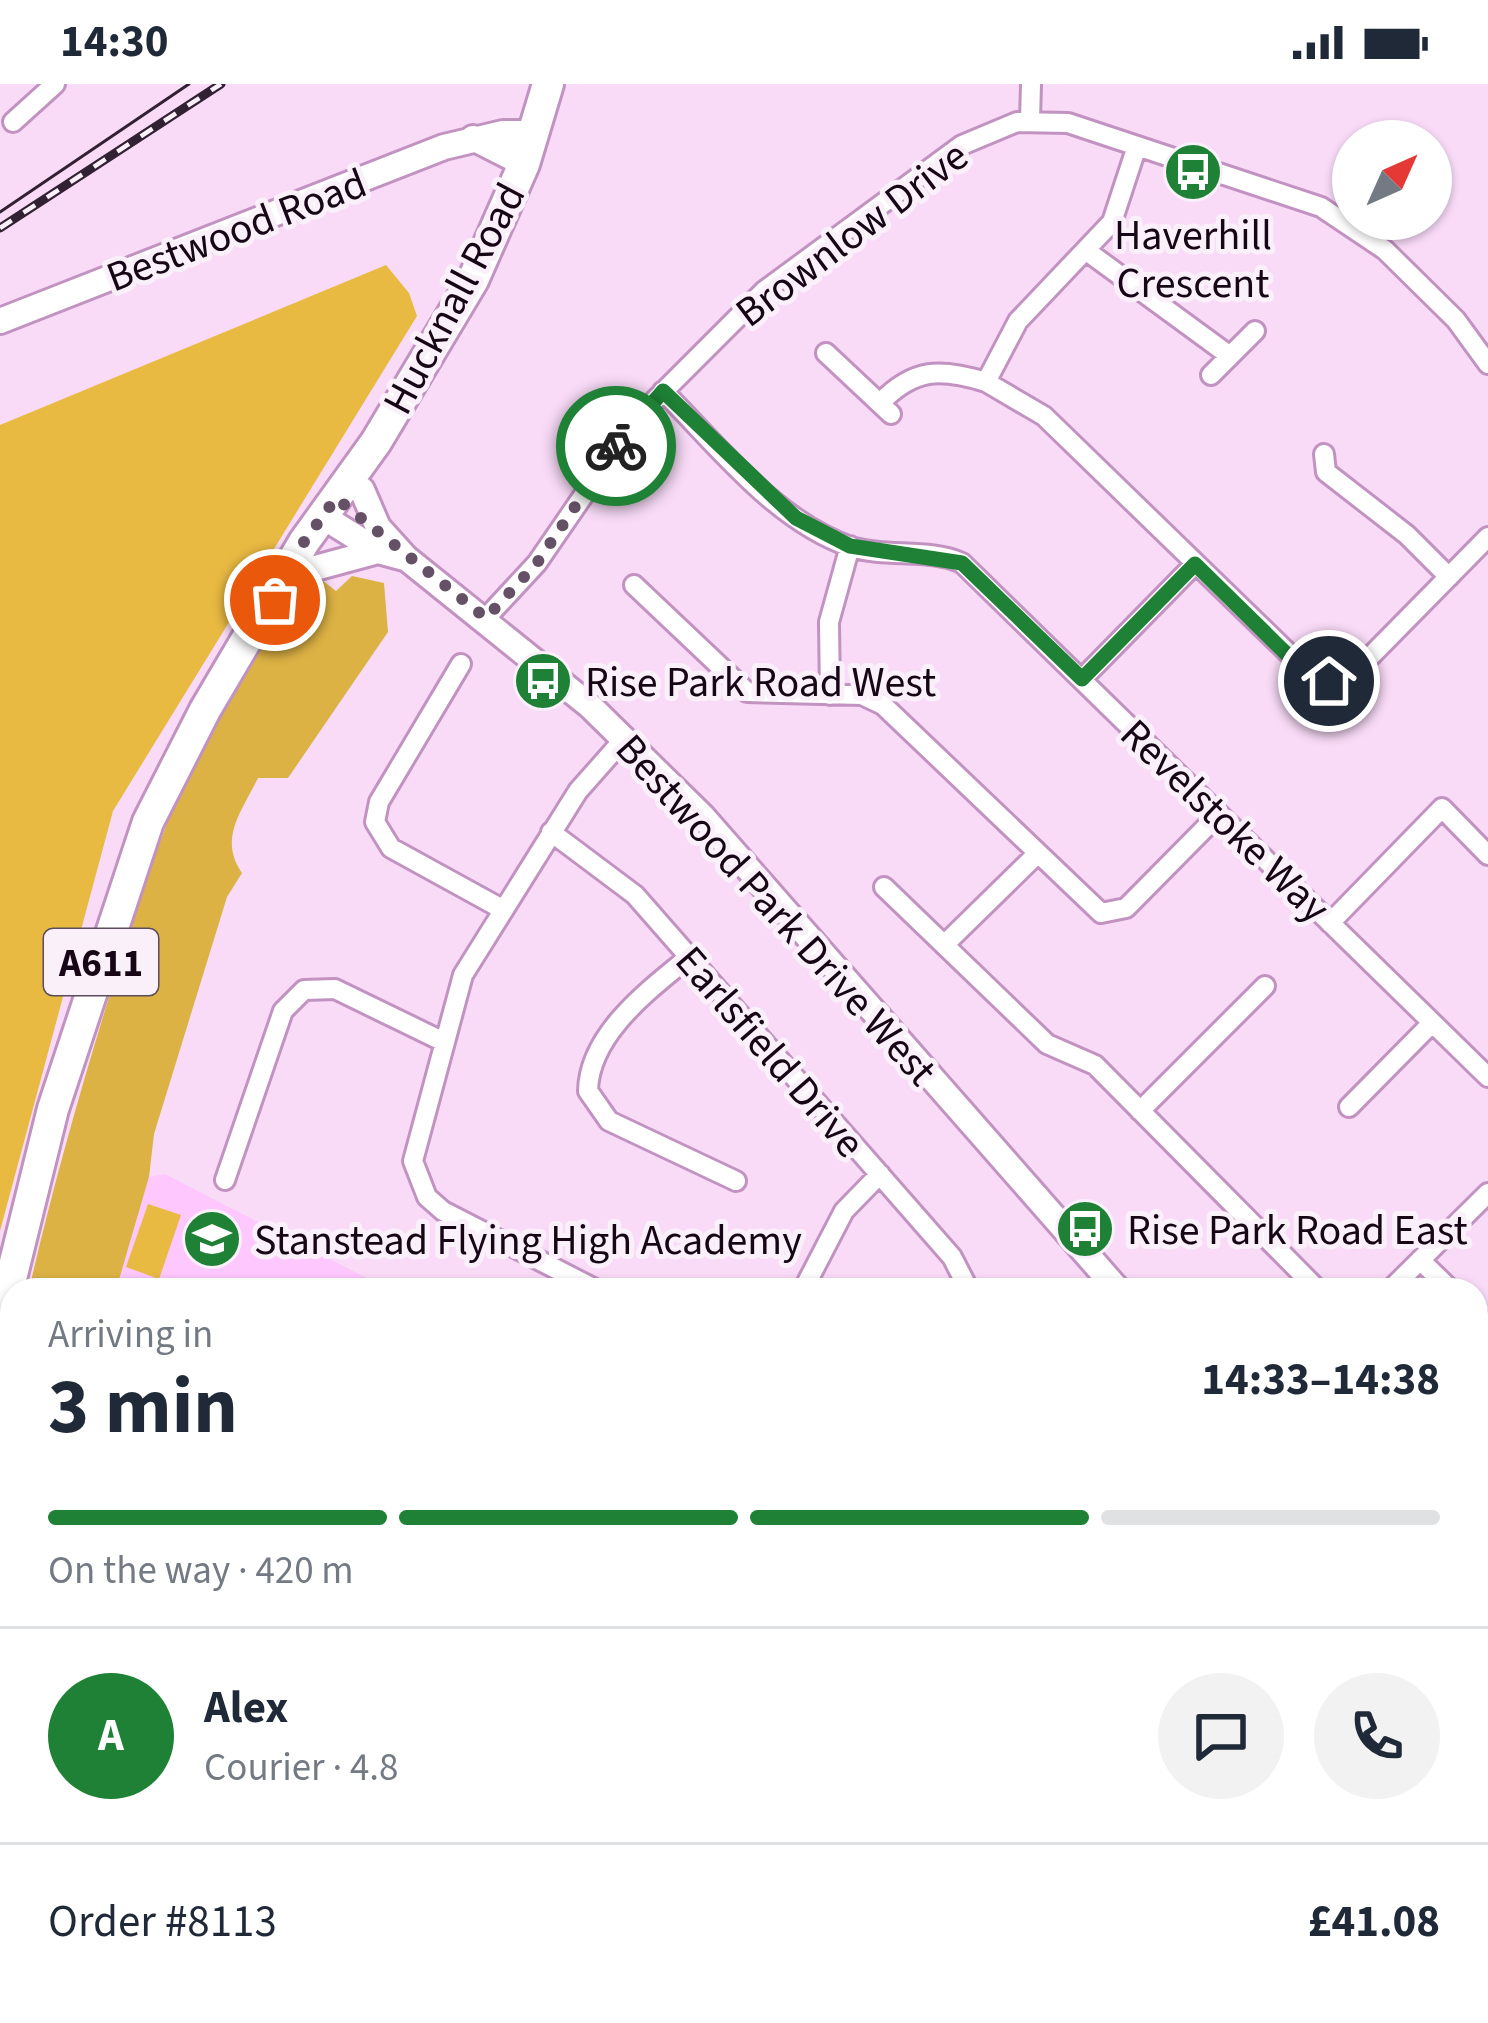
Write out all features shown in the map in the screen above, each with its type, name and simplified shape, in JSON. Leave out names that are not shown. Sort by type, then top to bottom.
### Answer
[{"type":"main road","name":"Hucknall Road","points":[[11,1278],[53,1109],[148,822],[206,710],[275,600],[373,470],[376,442],[473,280],[524,164],[548,84]]},
{"type":"main road","name":"Hucknall Road","points":[[275,600],[308,570],[342,507]]},
{"type":"street","points":[[8,94],[19,114],[55,84]]},
{"type":"street","points":[[1030,120],[1031,84]]},
{"type":"street","name":"Brownlow Drive","points":[[486,618],[537,563],[629,427],[764,291],[962,146],[1005,125],[1030,120],[1068,123],[1298,196],[1359,229],[1456,320],[1488,364]]},
{"type":"street","name":"Bestwood Road","points":[[0,321],[473,138],[533,133]]},
{"type":"street","points":[[473,138],[524,164]]},
{"type":"street","points":[[986,382],[1018,321],[1088,252],[1123,200],[1137,146]]},
{"type":"street","points":[[1088,252],[1231,356]]},
{"type":"street","points":[[1211,375],[1255,331]]},
{"type":"street","points":[[826,353],[886,409],[902,380],[927,371],[986,382],[1044,416],[1307,674],[1321,680],[1356,671],[1488,537]]},
{"type":"street","name":"Revelstoke Way","points":[[663,391],[772,499],[819,532],[850,546],[962,563],[1488,1078]]},
{"type":"street","points":[[1324,454],[1326,472],[1407,535],[1448,577]]},
{"type":"street","points":[[342,507],[378,539]]},
{"type":"street","points":[[342,507],[378,539]]},
{"type":"street","points":[[308,570],[378,539]]},
{"type":"street","name":"Bestwood Park Drive West","points":[[378,539],[486,618],[623,739],[716,832],[1107,1278]]},
{"type":"street","points":[[830,695],[829,622],[850,546]]},
{"type":"street","points":[[1082,679],[1195,564]]},
{"type":"street","points":[[634,585],[741,689],[862,695],[883,705],[1095,910],[1114,914],[1219,814]]},
{"type":"street","points":[[461,664],[379,802],[375,822],[391,848],[502,909]]},
{"type":"street","points":[[574,1278],[443,1211],[427,1197],[413,1161],[463,975],[578,790],[623,739]]},
{"type":"street","points":[[1330,922],[1435,802],[1488,855]]},
{"type":"street","name":"Earlsfield Drive","points":[[551,832],[620,881],[952,1257],[963,1278]]},
{"type":"street","points":[[944,945],[1037,854]]},
{"type":"street","points":[[884,888],[1053,1049],[1090,1061],[1306,1278]]},
{"type":"street","points":[[689,957],[613,1030],[593,1065],[588,1091],[608,1121],[736,1181]]},
{"type":"street","points":[[225,1180],[283,1011],[296,994],[314,987],[335,989],[444,1042]]},
{"type":"street","points":[[1140,1111],[1262,997]]},
{"type":"street","points":[[1349,1107],[1432,1023]]},
{"type":"street","points":[[808,1278],[844,1211],[880,1174]]},
{"type":"street","points":[[1402,1278],[1488,1193]]},
{"type":"street","points":[[1420,1260],[1439,1278]]},
{"type":"shaded area","points":[[386,265],[409,293],[417,316],[113,811],[0,1231],[0,425]]},
{"type":"shaded area","points":[[313,573],[336,591],[352,576],[384,583],[388,632],[288,778],[258,778],[235,825],[232,848],[242,873],[227,897],[154,1134],[149,1177],[120,1278],[32,1278],[91,1058],[169,818],[216,714],[276,617]]},
{"type":"shaded area","name":"Stanstead Flying High Academy","points":[[165,1174],[367,1278],[120,1278],[149,1177]]},
{"type":"shaded area","points":[[148,1204],[181,1215],[159,1278],[126,1267]]},
{"type":"tram line","points":[[0,212],[189,84]]},
{"type":"railway","points":[[0,228],[221,84]]},
{"type":"way so far","points":[[275,600],[304,542],[336,498],[378,527],[406,559],[486,618],[537,563],[616,446]]},
{"type":"place","name":"Haverhill Crescent","points":[[1193,172]]},
{"type":"place","name":"Rise Park Road West","points":[[543,681]]},
{"type":"place","name":"Rise Park Road East","points":[[1085,1229]]},
{"type":"place","name":"Stanstead Flying High Academy","points":[[212,1239]]},
{"type":"route","points":[[616,446],[663,391],[796,518],[850,546],[962,563],[1082,679],[1195,564],[1307,674],[1329,681]]}]
